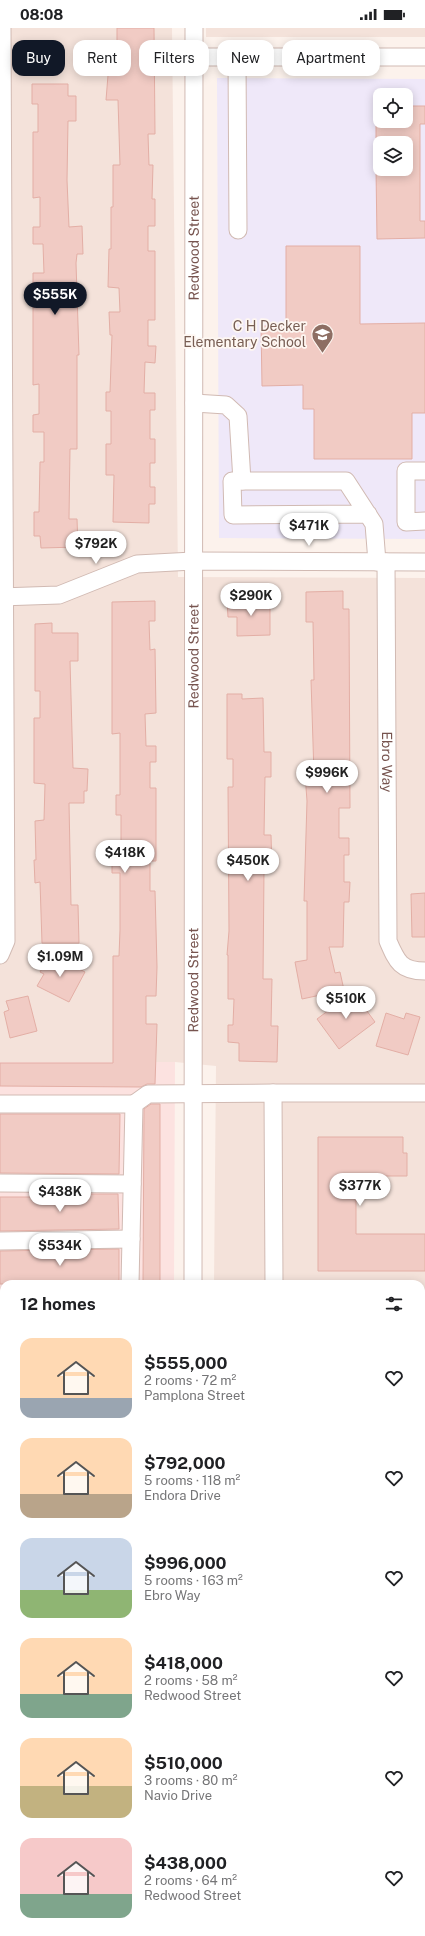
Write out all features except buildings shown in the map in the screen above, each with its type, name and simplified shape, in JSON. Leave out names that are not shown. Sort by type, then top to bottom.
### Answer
[{"type":"street","name":"Redwood Street","points":[[194,28],[194,40]]},
{"type":"street","points":[[0,955],[6,941],[3,784],[1,34]]},
{"type":"street","points":[[274,57],[425,57]]},
{"type":"street","name":"Redwood Street","points":[[193,1280],[194,76]]},
{"type":"street","points":[[237,76],[238,230]]},
{"type":"street","points":[[194,403],[226,404],[238,416],[242,481],[232,481],[233,515],[368,514]]},
{"type":"street","points":[[425,471],[406,471],[406,522],[425,521]]},
{"type":"street","name":"Ebro Way","points":[[242,481],[346,481],[374,524],[381,562],[388,941],[396,960],[411,971],[425,971]]},
{"type":"street","points":[[2,597],[59,594],[137,564],[193,561],[425,562]]},
{"type":"street","points":[[273,1093],[274,1280]]},
{"type":"street","points":[[0,1104],[134,1104],[148,1094],[425,1093]]},
{"type":"street","points":[[130,1280],[134,1104]]},
{"type":"street","points":[[0,1183],[132,1184]]},
{"type":"street","points":[[0,1241],[131,1239]]},
{"type":"shaded area","points":[[0,28],[172,28],[172,40],[139,40],[139,76],[173,76],[178,577],[425,578],[425,1280],[214,1280],[216,1066],[175,1062],[0,1062]]},
{"type":"shaded area","points":[[206,28],[425,28],[425,37],[206,37]]},
{"type":"shaded area","name":"C H Decker Elementary School","points":[[217,78],[425,79],[425,539],[219,538]]},
{"type":"shaded area","points":[[0,1062],[175,1062],[174,1280],[0,1280]]},
{"type":"place","name":"C H Decker Elementary School","points":[[322,354]]}]
